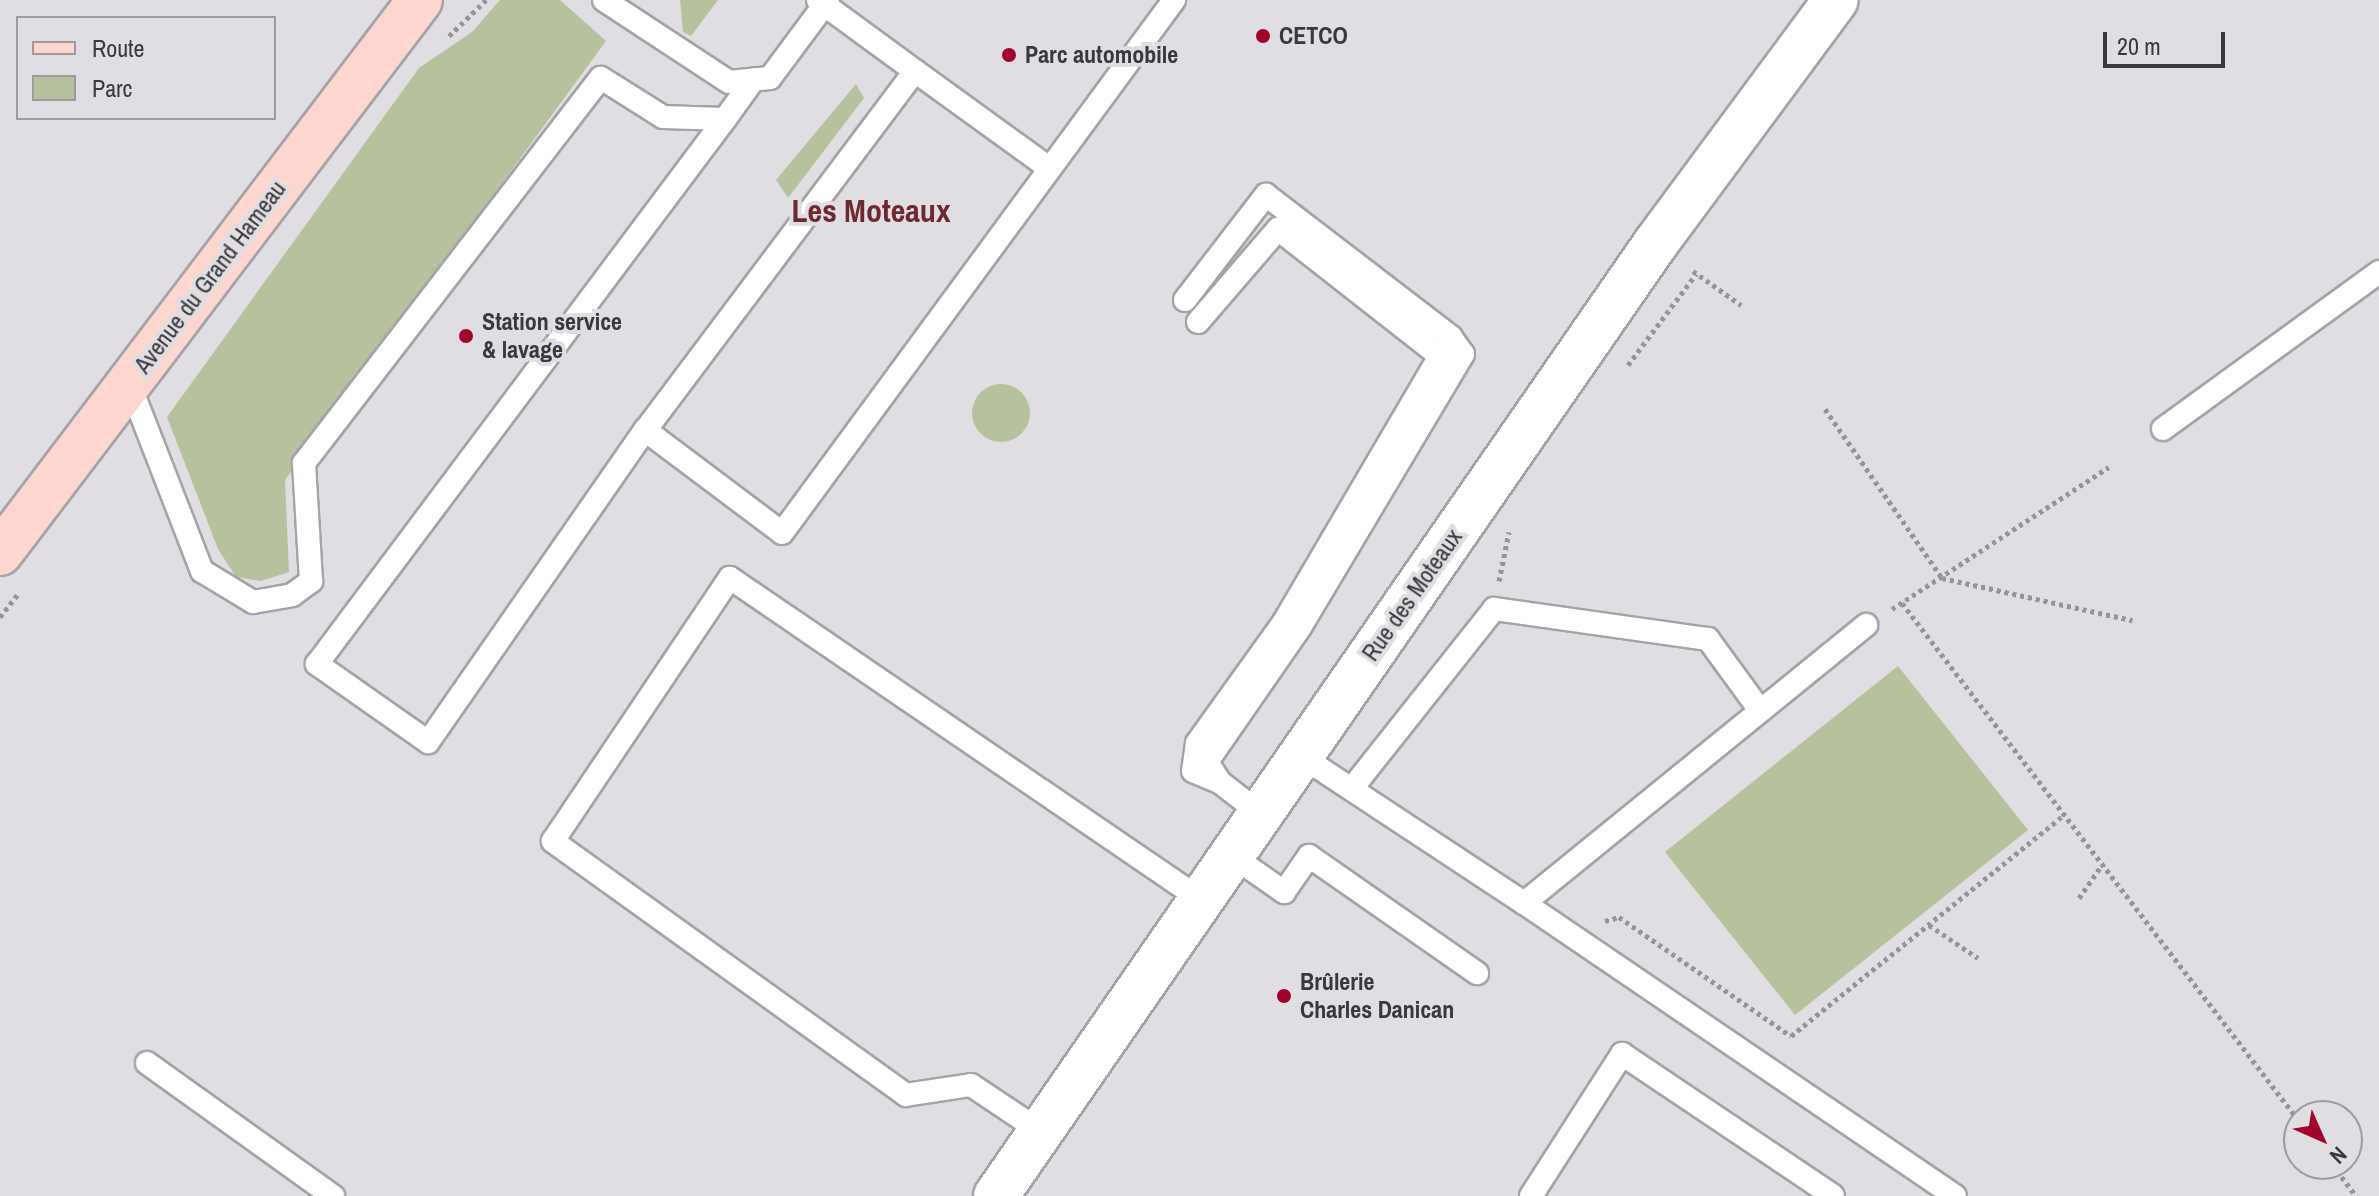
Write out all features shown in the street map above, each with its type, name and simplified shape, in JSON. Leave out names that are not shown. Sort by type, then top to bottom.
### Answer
[{"type":"main road","name":"Avenue du Grand Hameau","points":[[0,553],[420,0]]},
{"type":"street","name":"Rue des Moteaux","points":[[997,1196],[1656,243],[1836,0]]},
{"type":"lane","points":[[604,0],[729,82],[770,78],[824,2],[1049,168]]},
{"type":"lane","points":[[645,430],[782,533],[1174,0]]},
{"type":"lane","points":[[754,79],[317,664],[428,742],[645,430],[915,71]]},
{"type":"lane","points":[[129,383],[202,571],[253,602],[292,595],[311,581],[304,463],[601,78],[663,117],[725,119]]},
{"type":"lane","points":[[1185,300],[1266,195],[1451,337],[1463,354],[1301,626],[1207,762],[1221,783]]},
{"type":"lane","points":[[1198,322],[1278,229],[1440,356],[1284,622],[1197,743],[1193,771],[1221,783],[1261,814]]},
{"type":"lane","points":[[2163,429],[2379,272]]},
{"type":"lane","points":[[1040,1131],[971,1085],[906,1095],[553,841],[730,578],[1200,899]]},
{"type":"lane","points":[[1353,787],[1494,609],[1708,639],[1759,709]]},
{"type":"lane","points":[[1524,903],[1866,625]]},
{"type":"lane","points":[[1301,756],[1353,787],[1955,1196]]},
{"type":"lane","points":[[1231,855],[1284,892],[1309,856],[1477,973]]},
{"type":"lane","points":[[1531,1196],[1622,1054],[1833,1196]]},
{"type":"lane","points":[[147,1063],[333,1196]]},
{"type":"path","points":[[1656,243],[1741,305]]},
{"type":"path","points":[[1622,372],[1696,274]]},
{"type":"path","points":[[1825,409],[1942,578],[2132,620]]},
{"type":"path","points":[[1866,625],[2109,467]]},
{"type":"path","points":[[1494,609],[1512,521]]},
{"type":"path","points":[[1902,603],[2283,1100]]},
{"type":"path","points":[[1566,932],[1619,917],[1791,1036],[2064,815]]},
{"type":"path","points":[[2079,898],[2102,865]]},
{"type":"path","points":[[1929,925],[1978,958]]},
{"type":"green space","points":[[500,0],[560,0],[606,41],[285,480],[289,572],[261,581],[236,577],[218,549],[167,417],[419,68],[472,32]]},
{"type":"green space","points":[[680,0],[718,0],[691,36],[683,32]]},
{"type":"green space","points":[[856,84],[864,98],[788,198],[776,180]]},
{"type":"green space","points":[[1001,384],[1022,392],[1030,413],[1022,434],[1001,442],[980,434],[972,413],[980,392]]},
{"type":"green space","points":[[1898,666],[2028,830],[1795,1015],[1665,852]]},
{"type":"place","name":"CETCO","points":[[1263,36]]},
{"type":"place","name":"Parc automobile","points":[[1009,55]]},
{"type":"place","name":"Station service & lavage","points":[[466,336]]},
{"type":"place","name":"Brûlerie Charles Danican","points":[[1284,996]]},
{"type":"district","name":"Les Moteaux","points":[[871,211]]}]
